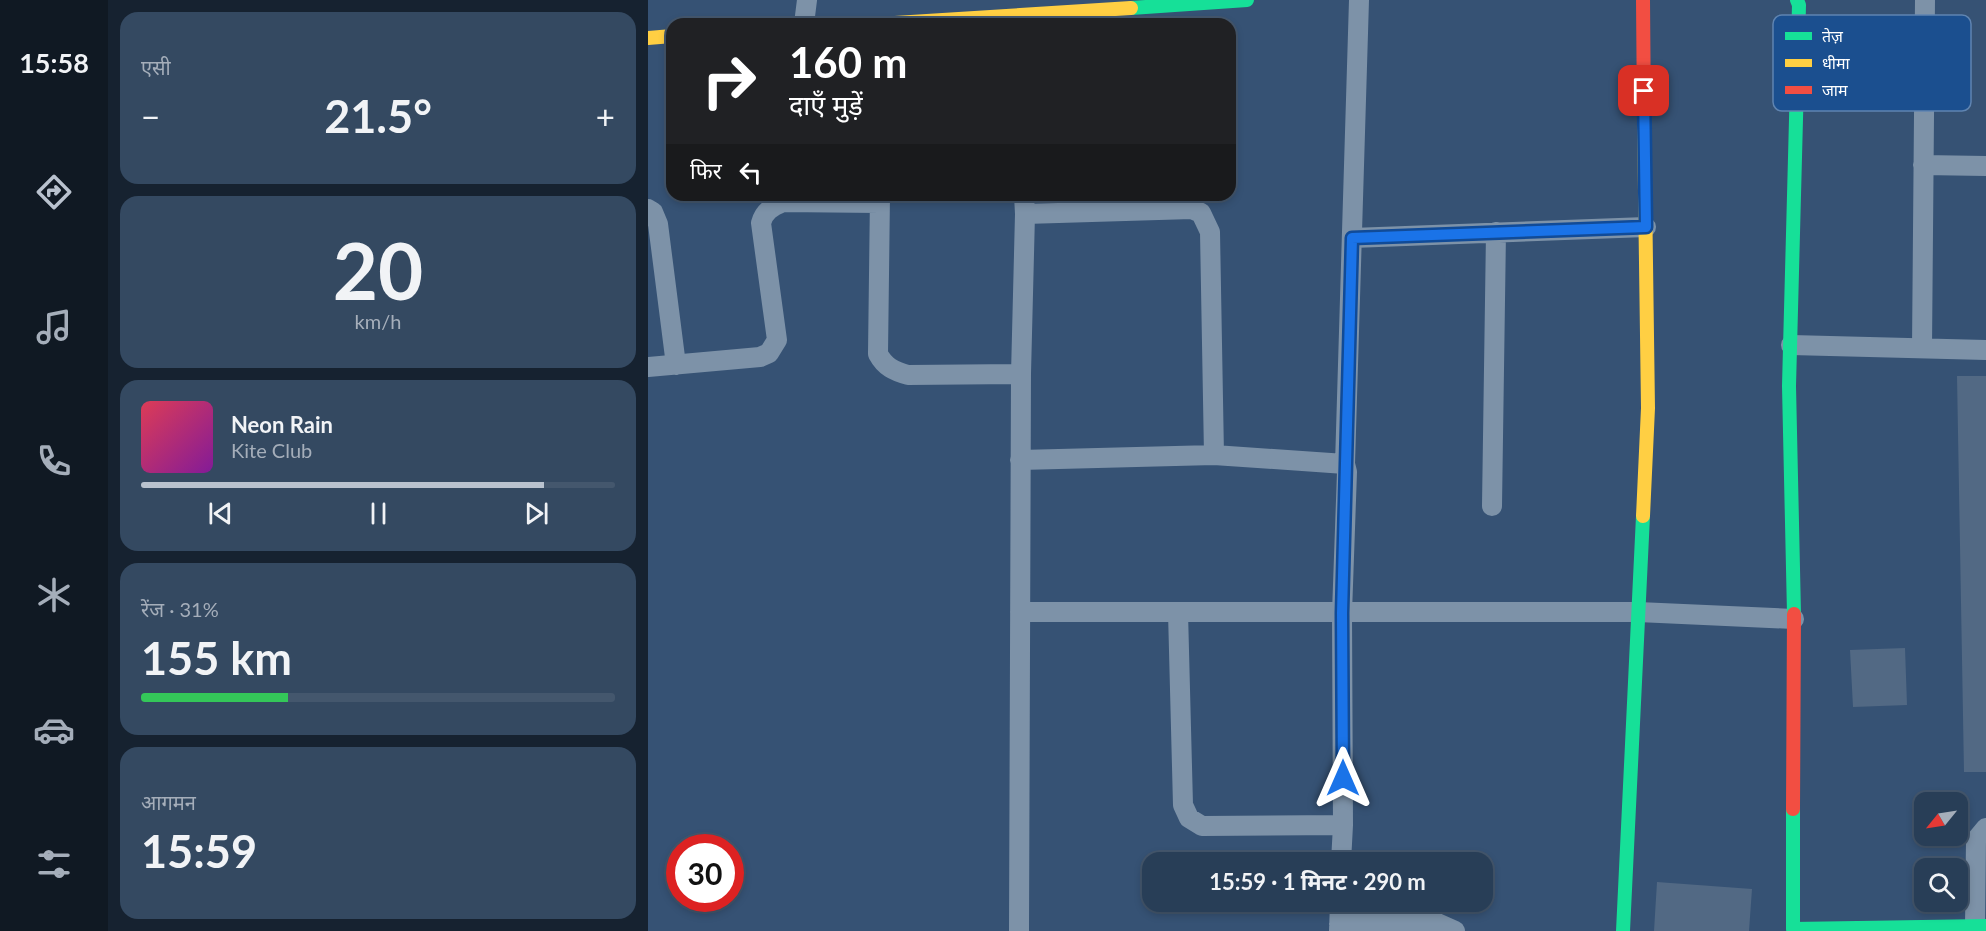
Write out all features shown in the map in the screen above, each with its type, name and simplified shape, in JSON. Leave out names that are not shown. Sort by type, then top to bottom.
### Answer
[{"type":"street","points":[[805,18],[807,0]]},
{"type":"street","points":[[1029,18],[1150,3],[1247,0]]},
{"type":"street","points":[[1342,852],[1342,613],[1347,472],[1345,464],[1359,0]]},
{"type":"street","points":[[1623,931],[1648,408],[1643,0]]},
{"type":"street","points":[[1797,0],[1799,15]]},
{"type":"street","points":[[1924,0],[1924,15]]},
{"type":"street","points":[[648,38],[666,36]]},
{"type":"street","points":[[1797,111],[1790,386],[1794,619],[1793,930],[1980,926],[1976,840],[1986,828]]},
{"type":"street","points":[[1922,348],[1923,111]]},
{"type":"street","points":[[1923,165],[1986,166]]},
{"type":"street","points":[[648,367],[760,357],[769,352],[777,340],[761,223],[763,214],[783,202],[815,201]]},
{"type":"street","points":[[880,201],[879,354],[883,363],[908,375],[1021,374]]},
{"type":"street","points":[[1019,931],[1020,460],[1025,204],[1192,208],[1201,213],[1210,232],[1214,455]]},
{"type":"street","points":[[648,209],[653,212],[658,224],[676,364]]},
{"type":"street","points":[[1352,238],[1646,227]]},
{"type":"street","points":[[1492,506],[1496,232]]},
{"type":"street","points":[[1791,345],[1986,350]]},
{"type":"street","points":[[1020,460],[1214,455],[1345,464]]},
{"type":"street","points":[[1020,612],[1638,612],[1794,619]]},
{"type":"street","points":[[1178,612],[1183,805],[1189,818],[1202,826],[1343,825]]},
{"type":"street","points":[[1340,912],[1339,927],[1437,923],[1455,931]]},
{"type":"building","points":[[1957,376],[1986,376],[1986,772],[1964,772]]},
{"type":"building","points":[[1905,648],[1907,705],[1853,707],[1850,650]]},
{"type":"building","points":[[1657,882],[1752,889],[1749,931],[1654,931]]},
{"type":"traffic: fast","points":[[1131,8],[1247,0]]},
{"type":"traffic: fast","points":[[1797,0],[1799,15]]},
{"type":"traffic: fast","points":[[1794,614],[1789,386],[1796,111]]},
{"type":"traffic: fast","points":[[1623,931],[1643,516]]},
{"type":"traffic: fast","points":[[1793,809],[1793,929],[1986,926]]},
{"type":"traffic: slow","points":[[974,18],[1131,8]]},
{"type":"traffic: slow","points":[[648,38],[666,36]]},
{"type":"traffic: slow","points":[[1643,516],[1648,408],[1644,118]]},
{"type":"traffic: jam","points":[[1643,0],[1644,118]]},
{"type":"traffic: jam","points":[[1793,809],[1794,614]]},
{"type":"route","points":[[1343,778],[1342,613],[1352,238],[1646,227],[1644,91]]}]
